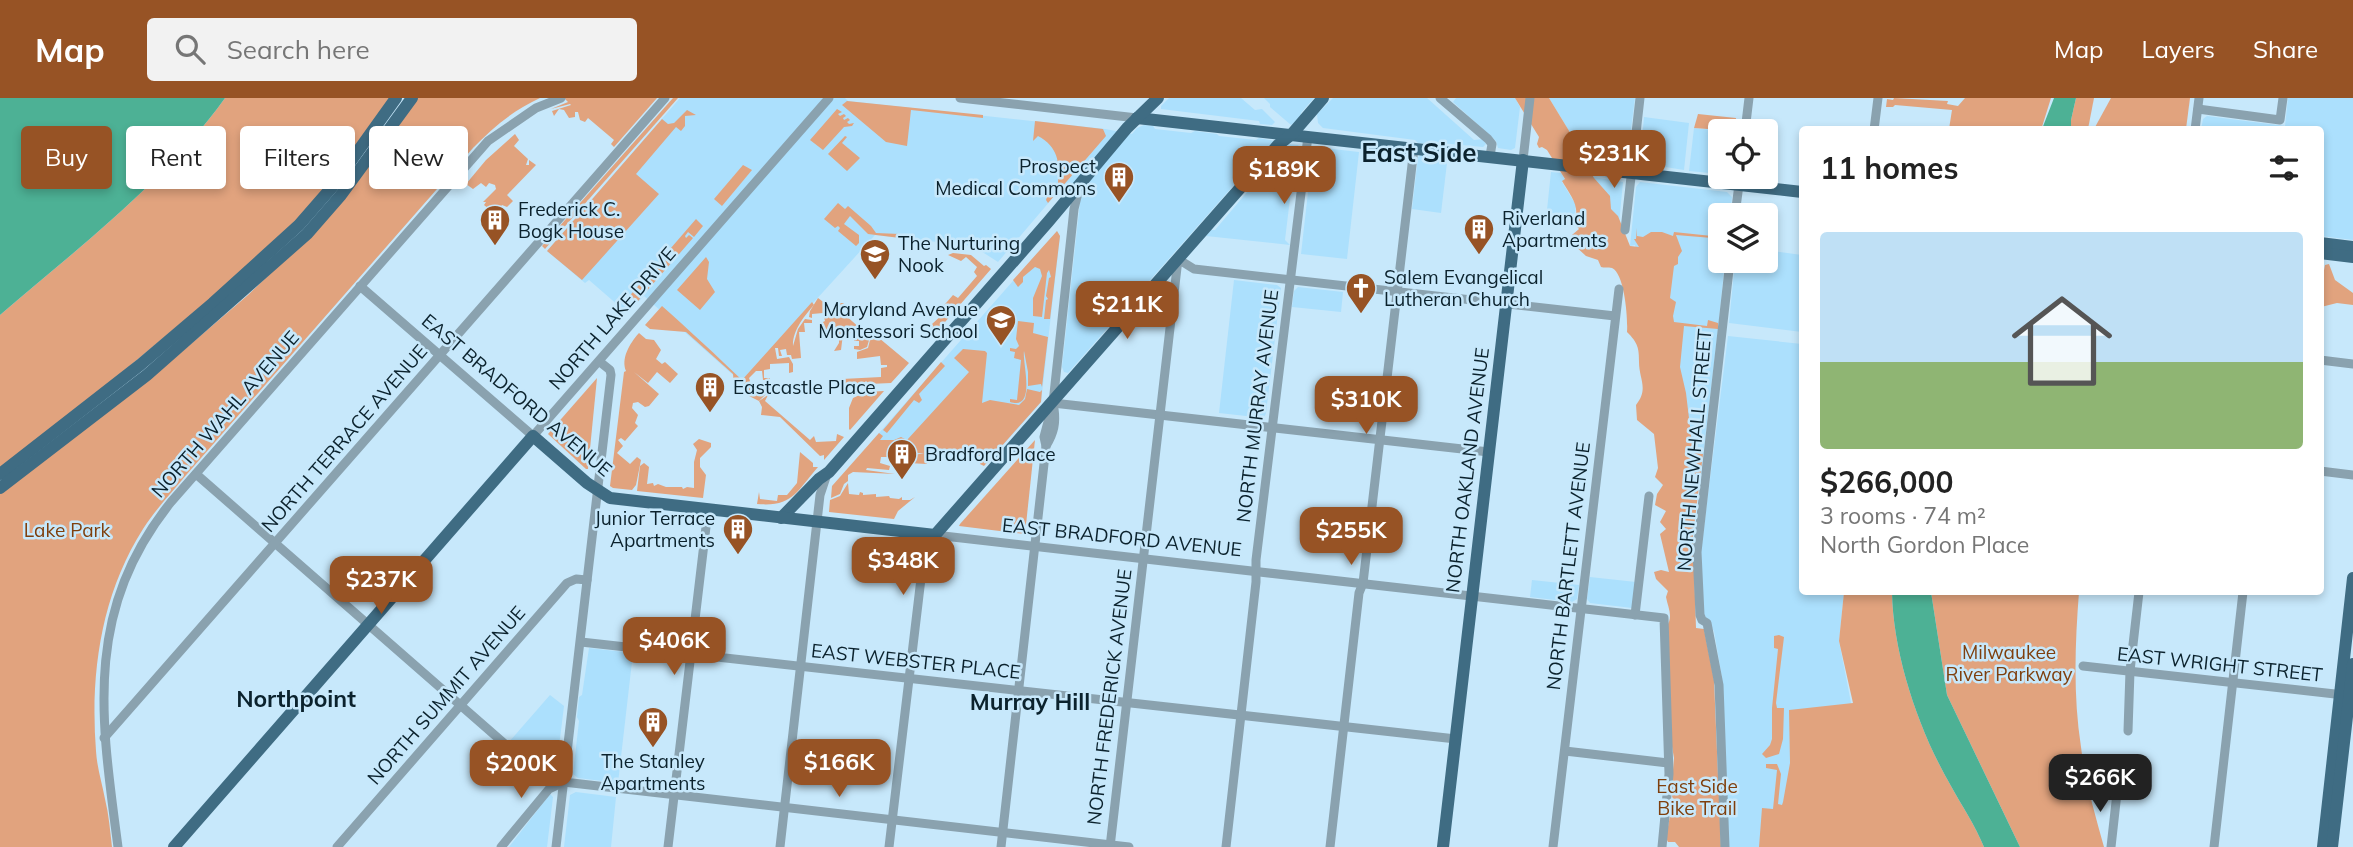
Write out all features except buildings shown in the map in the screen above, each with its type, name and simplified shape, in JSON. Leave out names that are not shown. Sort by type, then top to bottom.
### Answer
[{"type":"main road","points":[[0,474],[140,365],[299,225],[334,186],[396,98]]},
{"type":"main road","points":[[0,488],[147,375],[307,234],[341,195],[412,98]]},
{"type":"main road","points":[[781,518],[819,478],[828,473],[1082,181],[1158,98]]},
{"type":"main road","points":[[935,535],[1278,145],[1292,134],[1323,98]]},
{"type":"main road","points":[[1138,118],[1631,173],[1708,179]]},
{"type":"main road","name":"NORTH OAKLAND AVENUE","points":[[1444,847],[1523,160]]},
{"type":"main road","points":[[1778,188],[1799,191]]},
{"type":"main road","points":[[2324,243],[2353,247]]},
{"type":"main road","points":[[2324,253],[2353,257]]},
{"type":"main road","name":"EAST BRADFORD AVENUE","points":[[533,436],[610,498],[935,535]]},
{"type":"main road","name":"NORTH LAKE DRIVE","points":[[174,847],[533,436]]},
{"type":"main road","points":[[2332,847],[2348,696],[2353,578]]},
{"type":"main road","points":[[2323,847],[2353,664]]},
{"type":"street","name":"NORTH WAHL AVENUE","points":[[118,847],[104,738],[103,670],[121,590],[147,533],[488,141],[536,108],[561,98]]},
{"type":"street","name":"NORTH TERRACE AVENUE","points":[[104,738],[665,98]]},
{"type":"street","name":"NORTH LAKE DRIVE","points":[[533,436],[829,98]]},
{"type":"street","points":[[960,98],[998,100],[1138,118]]},
{"type":"street","points":[[1440,98],[1488,139],[1492,144],[1490,156]]},
{"type":"street","name":"NORTH OAKLAND AVENUE","points":[[1523,160],[1530,98]]},
{"type":"street","points":[[1625,230],[1640,98]]},
{"type":"street","points":[[1746,119],[1749,98]]},
{"type":"street","points":[[1874,126],[1878,98]]},
{"type":"street","points":[[2196,126],[2199,98]]},
{"type":"street","points":[[2198,109],[2280,120],[2283,98]]},
{"type":"street","name":"NORTH MURRAY AVENUE","points":[[1227,847],[1255,572],[1308,136]]},
{"type":"street","points":[[1330,847],[1414,148]]},
{"type":"street","points":[[1001,847],[1046,446],[1045,430],[1053,403],[1073,238],[1074,209],[1082,181]]},
{"type":"street","points":[[1178,259],[1194,269],[1615,316]]},
{"type":"street","name":"NORTH FREDERICK AVENUE","points":[[1110,846],[1178,259]]},
{"type":"street","name":"NORTH NEWHALL STREET","points":[[1725,847],[1719,685],[1707,623],[1700,615],[1697,552],[1729,273]]},
{"type":"street","name":"EAST BRADFORD AVENUE","points":[[360,286],[533,436]]},
{"type":"street","name":"NORTH BARTLETT AVENUE","points":[[1553,847],[1619,289]]},
{"type":"street","points":[[2324,360],[2353,364]]},
{"type":"street","points":[[556,847],[611,375],[610,370],[600,362]]},
{"type":"street","points":[[1053,403],[1489,452]]},
{"type":"street","points":[[2324,471],[2353,475]]},
{"type":"street","points":[[780,847],[817,522],[822,487],[828,473]]},
{"type":"street","points":[[196,474],[546,780],[1129,847]]},
{"type":"street","points":[[1634,615],[1648,496]]},
{"type":"street","points":[[668,847],[708,510]]},
{"type":"street","name":"EAST BRADFORD AVENUE","points":[[935,535],[1664,618],[1668,763]]},
{"type":"street","points":[[889,847],[925,545],[935,535]]},
{"type":"street","name":"NORTH SUMMIT AVENUE","points":[[337,847],[567,583],[576,579],[587,580]]},
{"type":"street","points":[[2128,731],[2130,671],[2139,595]]},
{"type":"street","points":[[2214,847],[2243,595]]},
{"type":"street","name":"EAST WEBSTER PLACE","points":[[581,642],[1456,739]]},
{"type":"street","name":"EAST WRIGHT STREET","points":[[2082,666],[2348,696]]},
{"type":"street","points":[[1565,751],[1668,763],[1662,847]]},
{"type":"street","points":[[501,847],[549,789],[564,782]]},
{"type":"street","points":[[2111,847],[2118,784]]},
{"type":"shaded area","points":[[0,98],[225,98],[203,126],[126,126],[126,189],[145,189],[0,315]]},
{"type":"shaded area","points":[[680,98],[845,98],[848,101],[1132,134],[1144,125],[1153,126],[1155,129],[1274,141],[1268,152],[1264,151],[1068,373],[1064,372],[1062,367],[1080,202],[1062,187],[998,262],[973,246],[875,235],[741,382],[644,296],[627,313],[589,280],[585,283],[547,251]]},
{"type":"shaded area","points":[[1169,98],[1241,98],[1255,110],[1262,109],[1275,122],[1272,125],[1260,124],[1259,121],[1161,109]]},
{"type":"shaded area","points":[[1264,98],[1314,98],[1301,113],[1301,117],[1291,125],[1270,107]]},
{"type":"shaded area","points":[[1333,98],[1427,98],[1474,140],[1483,139],[1486,144],[1483,147],[1430,142],[1427,144],[1415,140],[1323,128],[1318,123],[1317,114]]},
{"type":"shaded area","points":[[1456,98],[1515,98],[1520,107],[1515,148],[1498,148],[1496,141],[1453,102]]},
{"type":"shaded area","points":[[1549,98],[1635,98],[1627,161],[1620,163],[1582,158],[1574,139]]},
{"type":"shaded area","points":[[2054,98],[2076,98],[2071,126],[2043,126]]},
{"type":"shaded area","points":[[2288,98],[2353,98],[2353,240],[2324,236],[2324,126],[2285,126]]},
{"type":"shaded area","points":[[2207,116],[2285,126],[2202,126],[2203,119]]},
{"type":"shaded area","points":[[1644,117],[1689,123],[1684,170],[1640,163]]},
{"type":"shaded area","points":[[1694,128],[1708,129],[1708,173],[1689,171]]},
{"type":"shaded area","points":[[1288,144],[1298,145],[1301,149],[1301,153],[1295,157],[1285,240],[1290,245],[1206,236],[1211,230],[1215,230]]},
{"type":"shaded area","points":[[1315,147],[1359,152],[1347,259],[1301,254],[1312,157],[1310,151]]},
{"type":"shaded area","points":[[1421,155],[1446,160],[1441,213],[1412,209],[1418,157]]},
{"type":"shaded area","points":[[1551,172],[1561,173],[1565,180],[1562,182],[1576,205],[1575,213],[1570,216],[1550,213],[1547,210]]},
{"type":"shaded area","points":[[1593,177],[1623,182],[1619,224],[1595,180]]},
{"type":"shaded area","points":[[1640,182],[1727,192],[1732,197],[1731,203],[1708,203],[1708,273],[1724,273],[1701,473],[1689,495],[1635,245],[1630,246],[1636,187]]},
{"type":"shaded area","name":"Maryland Avenue Montessori School","points":[[1057,231],[1060,236],[1041,402],[994,455],[872,441]]},
{"type":"shaded area","points":[[1778,252],[1799,255],[1799,332],[1729,323],[1734,273],[1778,273]]},
{"type":"shaded area","points":[[1234,280],[1277,285],[1281,288],[1264,418],[1219,413]]},
{"type":"shaded area","points":[[1298,287],[1343,292],[1341,312],[1292,307],[1294,291]]},
{"type":"shaded area","points":[[1728,336],[1799,344],[1799,595],[1844,595],[1839,641],[1879,847],[1729,847],[1722,678],[1714,631],[1703,614],[1701,551]]},
{"type":"shaded area","points":[[1590,577],[1636,582],[1632,608],[1590,603],[1587,599]]},
{"type":"shaded area","points":[[1532,580],[1579,585],[1577,599],[1572,602],[1530,597]]},
{"type":"shaded area","points":[[1892,595],[1931,595],[1947,695],[2020,847],[1984,847],[1928,741],[1903,667]]},
{"type":"shaded area","points":[[589,648],[633,653],[618,783],[578,778],[573,774],[579,697],[582,695]]},
{"type":"shaded area","points":[[550,695],[564,706],[556,771],[549,776],[509,742]]},
{"type":"shaded area","points":[[576,792],[616,797],[611,847],[564,847],[570,795]]},
{"type":"shaded area","points":[[550,794],[553,797],[547,847],[509,847]]},
{"type":"green space","points":[[225,98],[396,98],[375,126],[369,126],[369,133],[355,152],[355,126],[240,126],[240,189],[326,189],[299,225],[0,474],[0,315],[145,189],[226,189],[226,126],[203,126]]},
{"type":"green space","name":"Lake Park","points":[[417,98],[540,98],[504,120],[468,154],[468,126],[394,126]]},
{"type":"green space","points":[[564,98],[657,98],[614,147],[611,144],[614,140],[588,118],[585,122],[580,120],[578,112],[575,112],[575,117],[569,118],[564,110],[559,109],[554,116],[552,111],[571,105],[551,109],[568,102]]},
{"type":"green space","points":[[673,98],[678,98],[545,249],[542,246]]},
{"type":"green space","name":"East Side Bike Trail","points":[[1515,98],[1549,98],[1594,178],[1610,196],[1611,209],[1618,216],[1630,246],[1639,247],[1634,239],[1637,228],[1637,236],[1643,237],[1651,232],[1673,236],[1674,232],[1708,236],[1676,235],[1682,251],[1678,264],[1674,266],[1670,298],[1676,302],[1674,322],[1707,326],[1708,320],[1718,323],[1718,329],[1684,326],[1680,367],[1693,452],[1703,454],[1693,535],[1696,628],[1704,629],[1714,680],[1721,847],[1679,847],[1675,842],[1668,842],[1666,838],[1673,799],[1671,793],[1674,758],[1669,729],[1666,627],[1670,616],[1666,597],[1668,591],[1656,579],[1654,572],[1669,572],[1660,534],[1666,529],[1660,522],[1666,511],[1655,505],[1657,494],[1663,485],[1655,477],[1658,468],[1654,434],[1637,420],[1636,405],[1642,394],[1639,353],[1634,339],[1627,332],[1626,308],[1620,279],[1612,268],[1601,267],[1598,260],[1586,256],[1573,244],[1572,235],[1579,229],[1574,223],[1574,202],[1562,181],[1565,179],[1547,150],[1539,148],[1539,137]]},
{"type":"green space","points":[[1965,98],[2051,98],[2042,126],[1949,126],[1952,110],[1895,105],[1886,107],[1887,99],[1948,101],[1947,104],[1958,106]]},
{"type":"green space","points":[[2076,98],[2094,98],[2089,126],[2071,126]]},
{"type":"green space","points":[[2111,98],[2190,98],[2186,126],[2096,126]]},
{"type":"green space","points":[[847,101],[983,115],[983,118],[911,110],[907,146],[886,142],[842,105]]},
{"type":"green space","points":[[837,109],[842,112],[838,114],[840,116],[846,116],[844,120],[848,118],[849,124],[854,123],[844,127],[823,150],[810,140]]},
{"type":"green space","points":[[687,110],[696,115],[685,116],[685,126],[681,131],[676,127],[636,174],[659,194],[582,280],[547,251],[662,119],[668,124],[674,123]]},
{"type":"green space","points":[[1698,114],[1736,118],[1708,119],[1708,129],[1694,128]]},
{"type":"green space","points":[[1035,121],[1103,129],[1106,136],[1048,203],[1046,200],[1052,183],[1058,183],[1059,168],[1050,145],[1038,136],[1033,141]]},
{"type":"green space","points":[[515,134],[519,140],[514,146],[528,159],[526,165],[529,165],[529,160],[536,165],[507,195],[513,201],[507,207],[502,205],[495,214],[484,205],[486,202],[483,202],[496,189],[495,185],[489,183],[486,187],[481,183],[473,189],[468,185],[468,182],[486,160]]},
{"type":"green space","points":[[847,137],[842,143],[860,158],[847,171],[828,154]]},
{"type":"green space","name":"Lake Park","points":[[369,156],[369,189],[437,189],[159,508],[143,529],[117,581],[101,636],[95,693],[96,751],[112,847],[0,847],[0,494],[178,355],[248,295],[279,265],[342,189],[355,189],[355,173]]},
{"type":"green space","points":[[743,165],[752,170],[722,206],[714,199]]},
{"type":"green space","points":[[838,203],[845,209],[848,206],[876,233],[900,234],[900,238],[868,234],[850,216],[844,224],[859,235],[859,243],[856,246],[838,231],[838,226],[835,228],[824,219]]},
{"type":"green space","points":[[696,219],[703,226],[694,237],[688,232],[686,238],[689,235],[693,238],[673,261],[667,256],[664,259],[672,262],[652,285],[646,280],[643,283],[645,285],[647,282],[651,286],[633,307],[626,300]]},
{"type":"green space","points":[[1057,231],[1060,236],[1050,319],[1044,319],[1051,277],[1049,270],[1042,317],[1033,316],[1033,298],[1042,276],[1040,269],[1035,267],[1023,277],[1023,282],[1018,287],[1013,280]]},
{"type":"green space","points":[[948,255],[971,255],[991,269],[932,337],[927,333],[942,315],[939,311],[953,295],[958,298],[977,276],[974,272],[977,267],[966,257],[961,261]]},
{"type":"green space","points":[[706,257],[709,262],[707,279],[715,292],[700,310],[677,290]]},
{"type":"green space","points":[[2329,264],[2335,280],[2353,293],[2353,305],[2337,303],[2324,306],[2325,265]]},
{"type":"green space","points":[[818,298],[834,310],[840,303],[844,303],[839,310],[843,313],[839,319],[844,314],[870,337],[867,347],[854,349],[854,346],[859,346],[859,341],[854,341],[854,333],[844,334],[844,327],[840,327],[843,334],[841,350],[834,351],[839,343],[839,334],[824,337],[823,313],[809,317]]},
{"type":"green space","points":[[812,302],[814,305],[800,324],[793,340],[793,346],[798,329],[805,319],[812,320],[812,323],[804,323],[805,332],[799,332],[801,358],[792,359],[791,355],[787,355],[786,349],[780,350],[782,356],[779,356],[778,348],[775,348],[777,359],[789,357],[793,372],[789,373],[789,363],[770,364],[770,369],[764,370],[764,378],[770,380],[763,380],[762,371],[756,371],[749,378],[747,386],[758,395],[762,392],[766,394],[759,401],[745,394],[748,389],[739,380],[734,385],[733,374],[686,332],[650,329],[645,325],[662,306],[742,380]]},
{"type":"green space","points":[[1018,321],[1034,323],[1033,333],[1048,337],[1042,387],[1041,384],[1028,386],[1024,351],[1026,393],[1018,403],[1010,402],[1010,399],[1017,400],[1021,360],[1014,358],[1015,352],[1010,351],[1010,348],[1016,349],[1019,346],[1016,339]]},
{"type":"green space","points":[[639,333],[646,339],[654,340],[661,350],[656,359],[662,364],[665,362],[678,374],[670,383],[657,372],[648,383],[634,372],[659,394],[649,406],[633,403],[632,408],[638,415],[635,423],[638,426],[625,441],[621,438],[618,440],[623,446],[617,453],[630,464],[637,457],[641,460],[636,485],[632,490],[613,488],[610,486],[626,371],[625,357]]},
{"type":"green space","points":[[879,338],[909,363],[891,383],[869,384],[866,381],[862,385],[844,386],[842,379],[881,377],[881,368],[887,365],[881,365],[880,356],[857,359],[857,352],[868,348],[870,340]]},
{"type":"green space","points":[[963,349],[987,353],[982,403],[990,400],[1019,405],[1025,399],[1027,389],[1040,392],[1042,390],[1041,402],[984,466],[980,464],[980,456],[937,451],[931,456],[926,454],[927,464],[907,463],[910,456],[924,453],[889,454],[889,457],[881,457],[880,463],[890,466],[889,470],[866,470],[895,474],[853,472],[848,475],[848,481],[840,494],[831,498],[832,486],[879,433],[883,436],[880,440],[901,437],[907,440],[969,372],[954,358]]},
{"type":"green space","points":[[941,362],[945,366],[919,394],[922,400],[919,403],[914,400],[887,433],[883,430]]},
{"type":"green space","points":[[597,378],[588,469],[586,469],[548,434]]},
{"type":"green space","points":[[884,391],[850,430],[849,408],[853,398],[866,392]]},
{"type":"green space","points":[[768,395],[765,401],[810,440],[814,436],[816,442],[836,441],[837,434],[844,437],[824,460],[824,455],[820,456],[780,417],[761,415],[762,407],[759,401]]},
{"type":"green space","points":[[699,439],[711,443],[711,447],[700,458],[700,467],[706,475],[703,498],[637,491],[640,466],[644,463],[649,467],[647,484],[694,488],[697,450],[693,444]]},
{"type":"green space","points":[[1035,440],[1025,534],[959,526],[960,524]]},
{"type":"green space","points":[[800,452],[813,463],[813,467],[818,467],[804,484],[793,496],[779,503],[757,504],[759,492],[760,499],[777,501],[778,495],[787,495],[797,483]]},
{"type":"green space","points":[[848,483],[849,494],[859,495],[860,492],[863,495],[876,494],[876,497],[902,497],[902,500],[915,497],[898,511],[894,519],[829,512],[830,500],[840,496]]},
{"type":"green space","points":[[1844,595],[1892,595],[1897,641],[1919,717],[1939,764],[1984,847],[1759,847],[1762,808],[1773,809],[1777,770],[1766,768],[1766,764],[1777,764],[1781,774],[1778,804],[1782,805],[1783,802],[1790,763],[1789,710],[1853,703],[1839,641]]},
{"type":"green space","name":"Milwaukee River Parkway","points":[[1931,595],[2079,595],[2076,631],[2078,728],[2088,785],[2104,847],[2020,847],[1947,695]]},
{"type":"green space","points":[[1774,636],[1784,637],[1776,703],[1777,708],[1784,708],[1783,739],[1779,754],[1766,758],[1762,754],[1772,739],[1778,649],[1774,648]]},
{"type":"place","name":"Prospect Medical Commons","points":[[1119,204]]},
{"type":"place","name":"Frederick C. Bogk House","points":[[495,247]]},
{"type":"place","name":"Riverland Apartments","points":[[1479,256]]},
{"type":"place","name":"The Nurturing Nook","points":[[875,281]]},
{"type":"place","name":"Salem Evangelical Lutheran Church","points":[[1361,315]]},
{"type":"place","name":"Maryland Avenue Montessori School","points":[[1001,347]]},
{"type":"place","name":"Eastcastle Place","points":[[710,414]]},
{"type":"place","name":"Bradford Place","points":[[902,481]]},
{"type":"place","name":"Junior Terrace Apartments","points":[[738,556]]},
{"type":"place","name":"The Stanley Apartments","points":[[653,749]]},
{"type":"district","name":"East Side","points":[[1419,152]]},
{"type":"district","name":"Northpoint","points":[[296,698]]},
{"type":"district","name":"Murray Hill","points":[[1030,701]]}]
